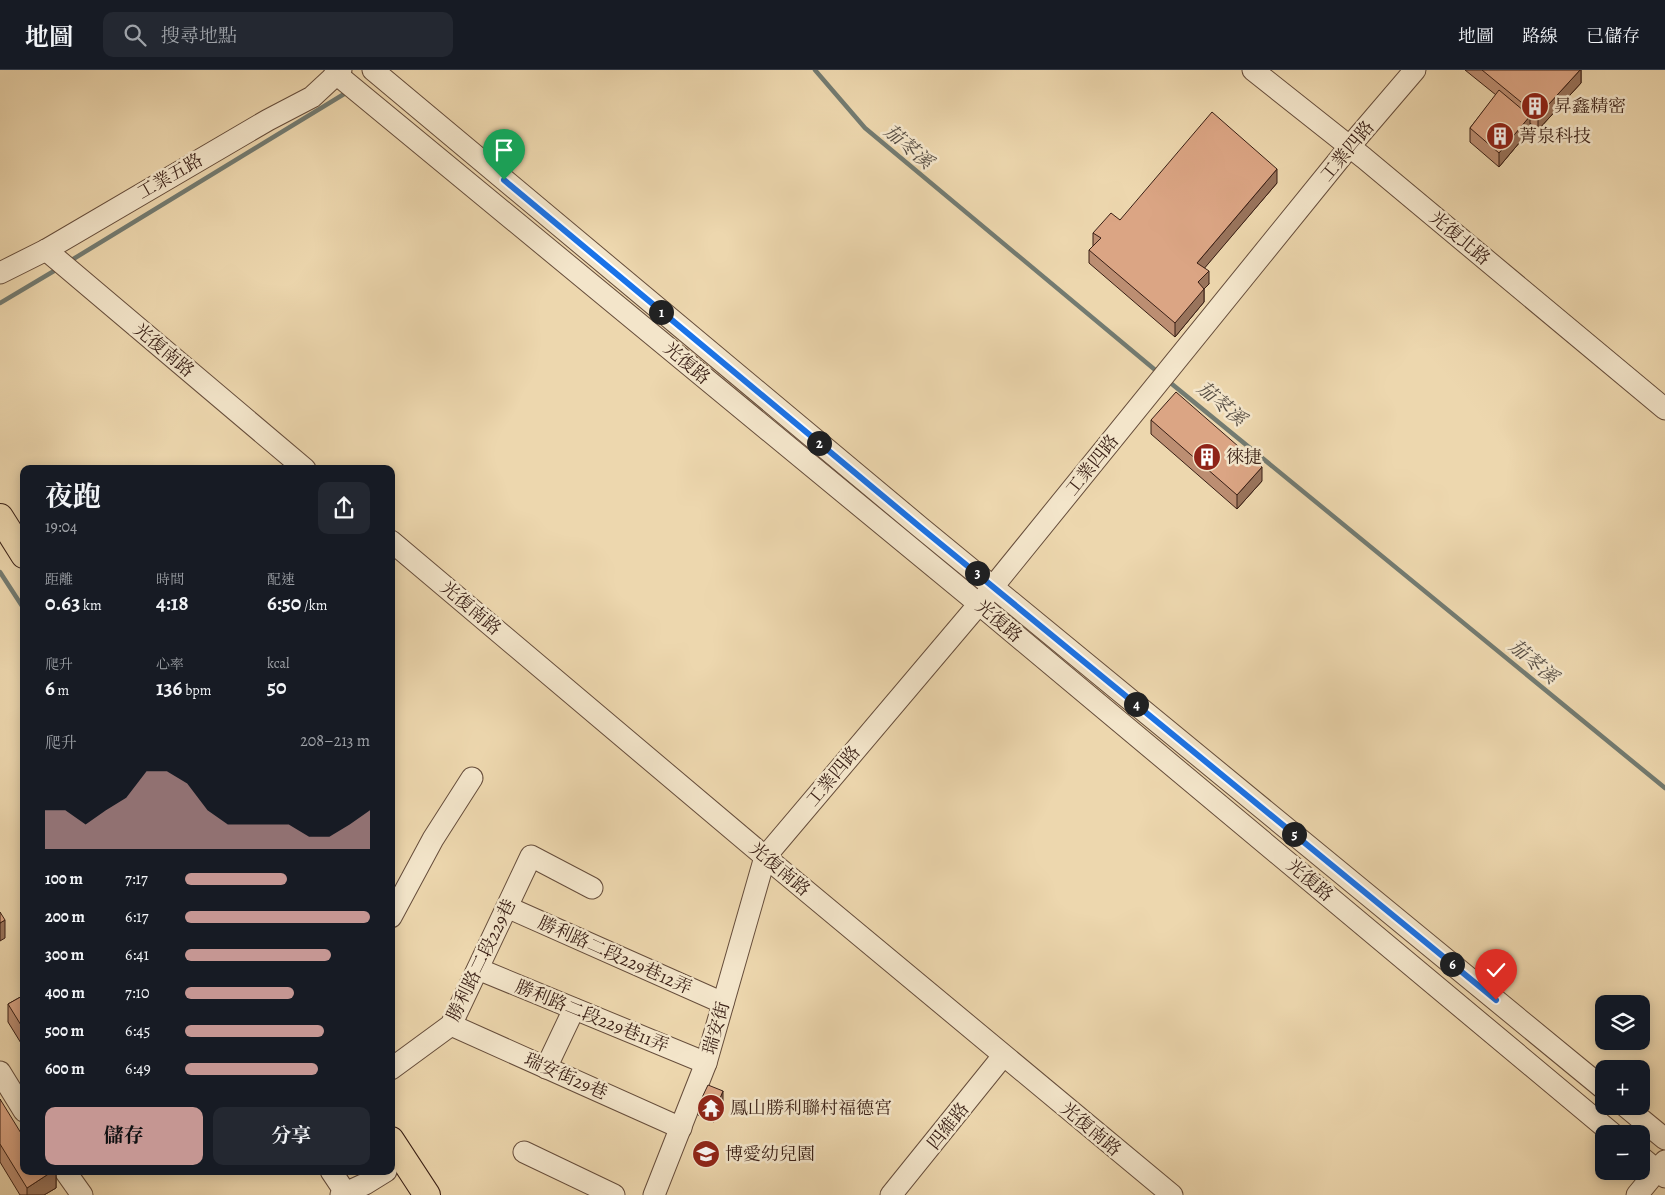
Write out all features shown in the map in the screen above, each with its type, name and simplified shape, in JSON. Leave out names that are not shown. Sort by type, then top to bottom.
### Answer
[{"type":"main road","points":[[0,517],[20,550]]},
{"type":"main road","points":[[395,1162],[427,1195]]},
{"type":"street","name":"光復路","points":[[373,70],[680,328],[1595,1082]]},
{"type":"street","name":"光復北路","points":[[1252,70],[1350,146],[1665,409]]},
{"type":"street","name":"工業四路","points":[[765,857],[979,604],[1350,146],[1415,70]]},
{"type":"street","name":"光復路","points":[[338,71],[374,104],[979,604],[1602,1125]]},
{"type":"street","name":"工業五路","points":[[0,273],[46,250],[196,161],[312,97],[338,71]]},
{"type":"street","name":"光復南路","points":[[46,250],[300,465]]},
{"type":"street","name":"光復南路","points":[[395,544],[765,857],[1172,1195]]},
{"type":"street","points":[[395,910],[433,839],[472,778]]},
{"type":"street","name":"勝利路二段229巷","points":[[395,1065],[451,1025],[531,856],[592,888]]},
{"type":"street","name":"瑞安街","points":[[654,1195],[706,1063],[765,857]]},
{"type":"street","name":"勝利路二段229巷12弄","points":[[507,907],[723,1004]]},
{"type":"street","name":"勝利路二段229巷11弄","points":[[478,969],[706,1063]]},
{"type":"street","points":[[546,1068],[574,1009]]},
{"type":"street","name":"瑞安街29巷","points":[[451,1025],[681,1128]]},
{"type":"street","name":"四維路","points":[[892,1195],[1004,1056]]},
{"type":"street","points":[[0,1072],[20,1104]]},
{"type":"street","points":[[1636,1115],[1665,1139]]},
{"type":"street","points":[[524,1152],[583,1188],[614,1195]]},
{"type":"street","points":[[1637,1195],[1657,1166]]},
{"type":"street","points":[[68,1175],[82,1195]]},
{"type":"street","points":[[333,1175],[345,1194],[365,1184],[376,1175]]},
{"type":"building","name":"昇鑫精密","points":[[1482,70],[1580,70],[1538,116]]},
{"type":"building","name":"菁泉科技","points":[[1499,90],[1530,116],[1499,153],[1470,128]]},
{"type":"building","points":[[1212,112],[1277,169],[1197,263],[1209,271],[1198,282],[1204,289],[1175,323],[1089,250],[1101,238],[1093,233],[1111,213],[1120,220]]},
{"type":"building","name":"徠捷","points":[[1176,392],[1262,467],[1237,495],[1151,420]]},
{"type":"building","points":[[0,912],[5,920],[0,923]]},
{"type":"building","points":[[20,997],[20,1024],[8,1004]]},
{"type":"building","points":[[708,1085],[723,1091],[714,1113],[698,1106]]},
{"type":"building","points":[[0,1099],[20,1132],[20,1175],[47,1175],[27,1188],[0,1144]]},
{"type":"waterway","name":"茄苳溪","points":[[815,70],[865,128],[1160,374]]},
{"type":"waterway","points":[[70,261],[349,91]]},
{"type":"waterway","points":[[0,303],[59,268]]},
{"type":"waterway","name":"茄苳溪","points":[[1167,380],[1665,788]]},
{"type":"waterway","points":[[0,572],[20,603]]},
{"type":"place","name":"昇鑫精密","points":[[1535,106]]},
{"type":"place","name":"菁泉科技","points":[[1500,136]]},
{"type":"place","name":"徠捷","points":[[1207,457]]},
{"type":"place","name":"鳳山勝利聯村福德宮","points":[[711,1108]]},
{"type":"place","name":"博愛幼兒園","points":[[706,1154]]},
{"type":"route","points":[[504,180],[920,527],[1496,1000]]}]
